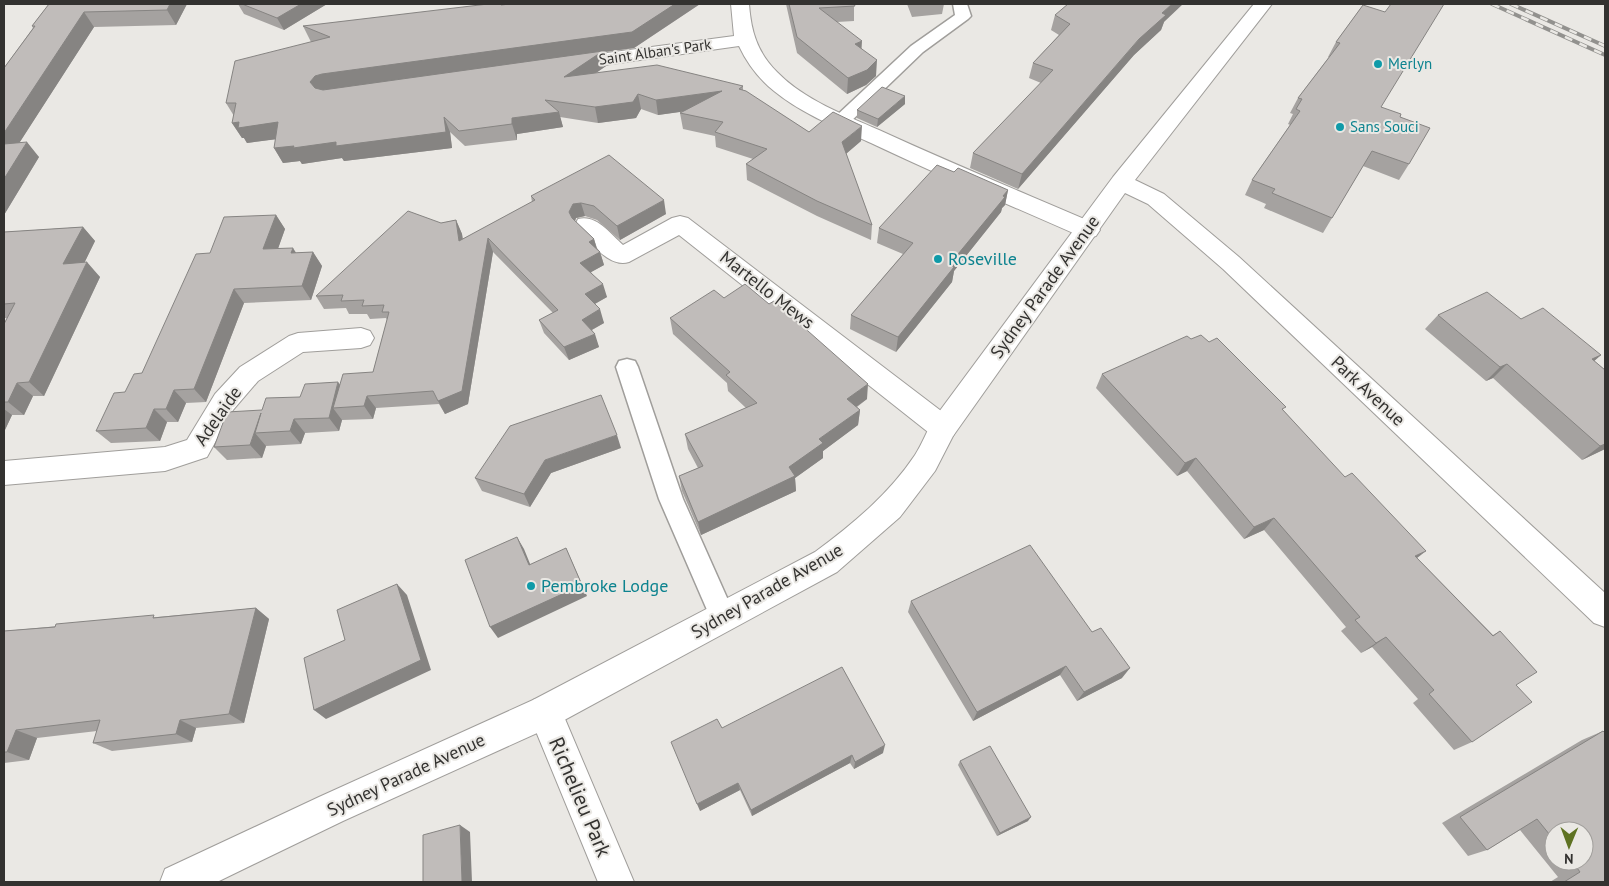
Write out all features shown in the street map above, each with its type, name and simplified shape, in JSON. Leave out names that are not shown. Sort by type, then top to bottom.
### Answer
[{"type":"street","points":[[740,4],[744,40],[753,57],[772,79],[805,102],[841,121],[1088,230]]},
{"type":"street","name":"Sydney Parade Avenue","points":[[178,882],[331,809],[545,712],[826,562],[853,541],[890,508],[925,463],[943,428],[1121,182],[1263,4]]},
{"type":"street","name":"Saint Alban's Park","points":[[551,66],[744,40]]},
{"type":"street","name":"Park Avenue","points":[[1121,182],[1156,199],[1231,263],[1605,612]]},
{"type":"street","name":"Martello Mews","points":[[586,224],[621,256],[680,224],[943,428]]},
{"type":"street","name":"Adelaide","points":[[4,473],[165,459],[197,450],[224,402],[250,374],[298,344],[361,338]]},
{"type":"street","name":"Richelieu Park","points":[[545,712],[616,882]]},
{"type":"lane","points":[[841,121],[916,49],[963,16],[960,4]]},
{"type":"lane","points":[[626,367],[671,499],[723,618]]},
{"type":"building","points":[[49,4],[170,4],[167,10],[84,12],[4,133],[4,68]]},
{"type":"building","points":[[242,4],[301,4],[277,18]]},
{"type":"building","points":[[488,4],[675,4],[632,32],[322,74],[315,76],[310,82],[315,88],[323,90],[603,51],[564,77],[657,65],[743,86],[739,89],[746,91],[809,132],[833,112],[862,126],[842,142],[872,225],[817,201],[746,164],[767,149],[715,132],[723,122],[680,113],[722,91],[656,100],[638,94],[633,102],[595,107],[545,100],[559,112],[512,118],[512,124],[459,131],[444,117],[446,132],[336,146],[336,142],[293,148],[294,146],[274,148],[278,122],[238,128],[239,122],[232,123],[236,103],[226,103],[235,61],[330,37],[303,26]]},
{"type":"building","points":[[789,4],[854,4],[855,6],[819,8],[862,41],[855,44],[877,60],[867,70],[848,78],[797,37]]},
{"type":"building","points":[[1068,4],[1172,4],[1162,13],[1166,15],[1139,39],[1022,174],[973,153],[1053,70],[1033,63],[1070,24],[1055,15]]},
{"type":"building","points":[[1391,4],[1444,4],[1381,107],[1401,114],[1400,117],[1430,128],[1409,164],[1372,151],[1332,218],[1272,193],[1275,189],[1252,180],[1300,111],[1296,109],[1302,99],[1298,98],[1340,43],[1336,42],[1363,5],[1385,12]]},
{"type":"building","points":[[882,87],[905,96],[878,119],[857,110]]},
{"type":"building","points":[[27,142],[4,179],[4,144]]},
{"type":"building","points":[[609,155],[664,200],[617,226],[594,206],[581,203],[573,204],[569,212],[572,218],[594,239],[589,242],[600,252],[580,263],[603,284],[585,294],[600,309],[582,320],[595,334],[564,347],[539,320],[558,310],[488,238],[462,391],[438,401],[433,391],[367,396],[364,406],[333,408],[343,374],[373,372],[389,312],[382,312],[384,305],[362,306],[364,300],[341,301],[343,295],[316,296],[408,211],[441,223],[456,220],[459,241],[535,200],[531,196]]},
{"type":"building","points":[[937,165],[954,172],[958,168],[1008,190],[1003,196],[1005,197],[949,265],[954,267],[898,337],[851,315],[913,243],[879,228]]},
{"type":"building","points":[[276,215],[263,249],[293,248],[291,253],[313,252],[302,286],[234,289],[194,389],[174,390],[166,409],[154,409],[146,428],[96,431],[114,393],[125,392],[134,374],[142,373],[196,254],[210,253],[224,217]]},
{"type":"building","points":[[83,227],[63,264],[87,262],[29,382],[17,383],[8,402],[4,402],[4,324],[15,303],[4,304],[4,232]]},
{"type":"building","points":[[745,284],[769,304],[774,301],[868,384],[847,399],[860,410],[819,439],[823,443],[789,467],[795,476],[698,522],[679,476],[703,466],[685,434],[757,403],[726,375],[730,372],[670,318],[714,290],[724,298]]},
{"type":"building","points":[[1487,292],[1521,319],[1543,308],[1601,355],[1592,359],[1605,370],[1605,444],[1600,446],[1507,364],[1500,367],[1438,315]]},
{"type":"building","points":[[1201,335],[1209,342],[1217,338],[1286,407],[1282,409],[1345,477],[1352,473],[1426,551],[1415,556],[1493,636],[1500,631],[1537,672],[1516,685],[1532,702],[1472,742],[1429,694],[1434,690],[1386,637],[1376,643],[1355,620],[1360,617],[1274,518],[1254,527],[1196,458],[1185,463],[1102,374],[1187,336],[1191,339]]},
{"type":"building","points":[[338,382],[329,418],[294,419],[290,431],[255,433],[261,413],[250,445],[214,447],[227,412],[262,410],[266,398],[300,397],[305,384]]},
{"type":"building","points":[[601,395],[617,435],[545,460],[524,494],[475,478],[510,426]]},
{"type":"building","name":"Pembroke Lodge","points":[[517,537],[529,565],[566,548],[582,585],[490,627],[465,560]]},
{"type":"building","points":[[1030,545],[1092,632],[1101,628],[1130,668],[1084,692],[1066,666],[977,712],[911,601]]},
{"type":"building","points":[[397,584],[421,660],[314,710],[304,658],[345,640],[337,610]]},
{"type":"building","points":[[256,608],[229,714],[180,720],[176,734],[93,743],[100,720],[16,730],[7,752],[4,752],[4,631],[154,615],[153,618]]},
{"type":"building","points":[[842,667],[885,745],[855,762],[852,755],[751,810],[738,783],[697,804],[671,742],[717,719],[722,728]]},
{"type":"building","points":[[1603,731],[1605,733],[1605,882],[1564,882],[1579,871],[1594,871],[1594,821],[1544,821],[1544,828],[1537,819],[1487,850],[1460,817]]},
{"type":"building","points":[[990,746],[1031,817],[1000,833],[960,761]]},
{"type":"building","points":[[460,825],[462,882],[423,882],[423,835]]},
{"type":"railway","points":[[1492,4],[1605,55]]},
{"type":"railway","points":[[1511,4],[1605,46]]},
{"type":"place","name":"Merlyn","points":[[1378,64]]},
{"type":"place","name":"Sans Souci","points":[[1340,127]]},
{"type":"place","name":"Roseville","points":[[938,259]]},
{"type":"place","name":"Pembroke Lodge","points":[[531,586]]}]
